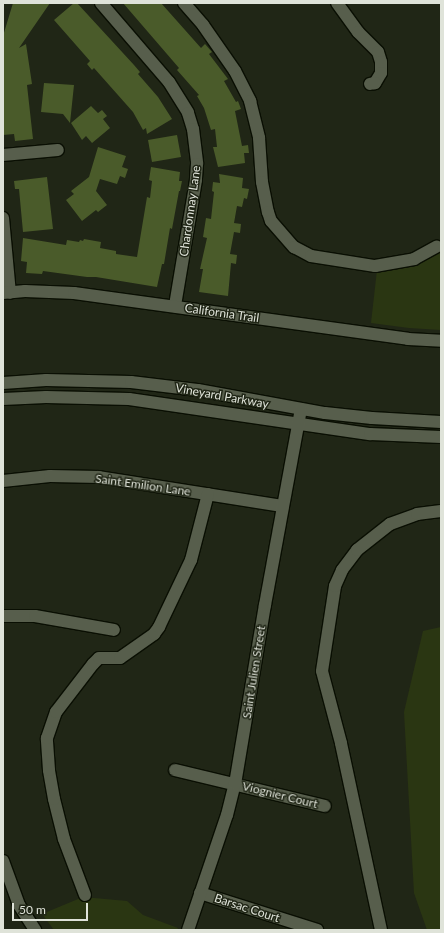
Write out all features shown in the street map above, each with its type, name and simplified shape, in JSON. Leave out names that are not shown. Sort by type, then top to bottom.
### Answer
[{"type":"street","name":"Chardonnay Lane","points":[[101,3],[176,91],[188,113],[193,129],[197,164],[196,180],[175,306]]},
{"type":"street","points":[[184,3],[203,25],[235,71],[250,101],[259,138],[262,182],[268,212],[272,221],[294,247],[311,256],[374,266],[414,259],[436,246]]},
{"type":"street","points":[[337,3],[358,32],[378,52],[381,62],[381,73],[375,83],[370,84]]},
{"type":"street","points":[[3,155],[58,150]]},
{"type":"street","points":[[3,218],[6,293]]},
{"type":"street","name":"California Trail","points":[[6,293],[74,293],[408,339],[441,341]]},
{"type":"street","name":"Vineyard Parkway","points":[[3,382],[46,380],[131,382],[198,390],[302,409],[372,418],[441,422]]},
{"type":"street","name":"Vineyard Parkway","points":[[3,399],[46,396],[129,399],[370,434],[441,437]]},
{"type":"street","name":"Saint Julien Street","points":[[188,930],[227,815],[235,784],[283,506],[302,409]]},
{"type":"street","name":"Saint Emilion Lane","points":[[3,481],[50,476],[99,477],[283,506]]},
{"type":"street","points":[[85,895],[64,839],[54,799],[48,770],[46,738],[56,712],[99,658],[120,658],[154,634],[159,628],[191,560],[208,494]]},
{"type":"street","points":[[381,930],[341,743],[322,671],[335,586],[342,570],[357,550],[390,524],[417,514],[441,511]]},
{"type":"street","points":[[3,616],[35,616],[114,630]]},
{"type":"street","name":"Viognier Court","points":[[175,770],[325,806]]},
{"type":"street","points":[[3,861],[19,906],[35,930]]},
{"type":"street","name":"Barsac Court","points":[[200,893],[317,930]]},
{"type":"green space","points":[[441,249],[441,330],[371,323],[377,270]]},
{"type":"green space","points":[[441,627],[441,930],[427,930],[414,893],[404,712],[423,631]]},
{"type":"green space","points":[[83,897],[127,901],[143,915],[178,928],[177,930],[54,930],[42,914]]},
{"type":"building","points":[[13,3],[50,3],[19,48],[26,44],[32,84],[27,85],[33,139],[15,141],[14,134],[3,135],[3,36]]},
{"type":"building","points":[[74,3],[77,3],[140,72],[138,74],[158,97],[172,119],[147,134],[146,128],[143,130],[133,112],[94,68],[92,70],[87,64],[90,61],[54,20]]},
{"type":"building","points":[[123,3],[161,3],[201,48],[205,44],[212,52],[209,54],[228,79],[224,81],[236,102],[238,101],[241,109],[235,111],[242,146],[248,145],[249,153],[244,153],[245,163],[218,167],[213,147],[217,147],[215,129],[211,130],[204,108],[197,96],[199,95],[177,70],[179,68]]},
{"type":"building","points":[[44,83],[74,85],[70,123],[63,114],[41,112]]},
{"type":"building","points":[[91,106],[98,113],[102,110],[107,116],[103,119],[110,128],[92,143],[86,136],[82,140],[71,123]]},
{"type":"building","points":[[177,135],[181,157],[152,162],[148,140]]},
{"type":"building","points":[[98,147],[126,156],[122,167],[128,169],[125,178],[120,176],[117,184],[100,179],[96,191],[107,205],[98,212],[96,210],[82,221],[66,200],[74,194],[71,191],[89,177]]},
{"type":"building","points":[[151,167],[180,172],[179,181],[182,181],[172,229],[170,228],[164,264],[162,264],[157,287],[96,277],[43,271],[42,274],[26,273],[27,262],[21,261],[23,238],[66,245],[67,240],[79,242],[80,240],[83,241],[84,239],[101,242],[100,248],[116,251],[116,254],[137,257],[147,197],[150,198],[152,181],[149,180]]},
{"type":"building","points":[[219,174],[243,178],[242,188],[249,189],[247,199],[244,198],[242,207],[237,206],[234,223],[241,224],[240,233],[234,232],[230,254],[237,255],[236,264],[231,263],[228,296],[199,292],[203,269],[200,269],[207,238],[203,237],[206,218],[211,219],[214,192],[212,191],[213,182],[220,183]]},
{"type":"building","points":[[47,177],[53,229],[23,232],[19,189],[15,189],[14,181]]}]
